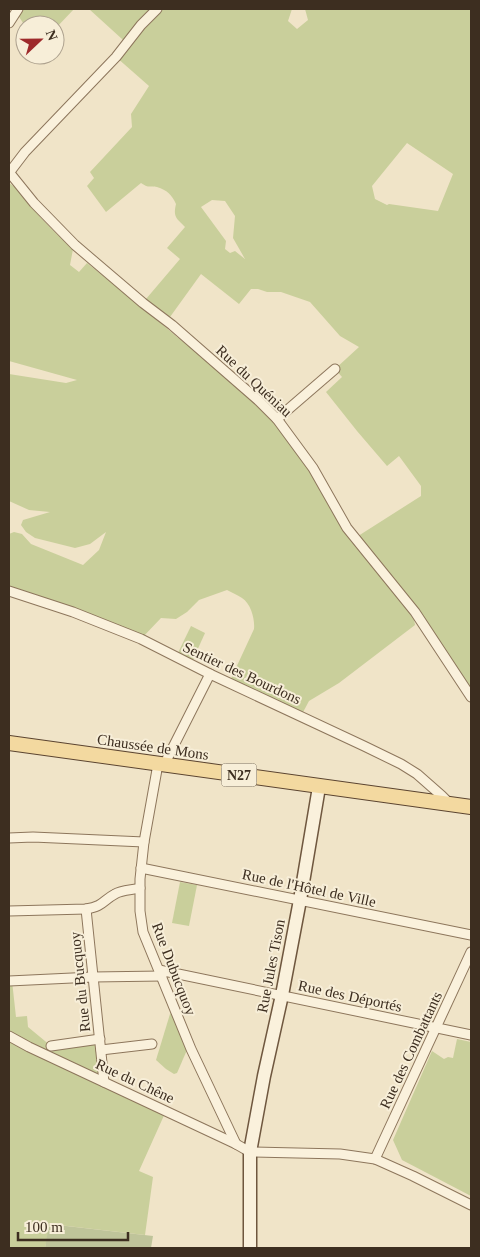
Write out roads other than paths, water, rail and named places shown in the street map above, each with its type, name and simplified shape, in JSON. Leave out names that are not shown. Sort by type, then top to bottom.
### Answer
[{"type":"main road","name":"Chaussée de Mons","points":[[9,743],[471,807]]},
{"type":"street","points":[[9,23],[18,9]]},
{"type":"street","points":[[9,172],[25,152],[116,57],[141,25],[157,9]]},
{"type":"street","name":"Rue du Quéniau","points":[[9,172],[34,203],[74,245],[172,325],[277,419],[313,468],[347,528],[415,612],[471,697]]},
{"type":"street","points":[[277,419],[335,369]]},
{"type":"street","name":"Sentier des Bourdons","points":[[9,591],[73,612],[141,639],[210,674],[401,764],[417,774],[450,804]]},
{"type":"street","name":"Rue Dubucquoy","points":[[210,674],[161,765],[144,842],[140,911],[143,932],[191,1049],[236,1144]]},
{"type":"street","name":"Rue Jules Tison","points":[[250,1248],[250,1152],[300,900],[319,787]]},
{"type":"street","points":[[9,838],[33,837],[144,842]]},
{"type":"street","name":"Rue de l'Hôtel de Ville","points":[[141,868],[471,936]]},
{"type":"street","points":[[9,911],[86,909],[100,906],[116,893],[140,888]]},
{"type":"street","name":"Rue du Bucquoy","points":[[86,909],[104,1082]]},
{"type":"street","name":"Rue des Combattants","points":[[375,1159],[471,952]]},
{"type":"street","name":"Rue des Déportés","points":[[9,981],[160,973],[282,995],[471,1035]]},
{"type":"street","name":"Rue du Chêne","points":[[9,1036],[250,1152]]},
{"type":"street","points":[[51,1046],[100,1039]]},
{"type":"street","points":[[101,1050],[152,1044]]},
{"type":"street","points":[[250,1152],[340,1154],[375,1159],[471,1205]]}]
